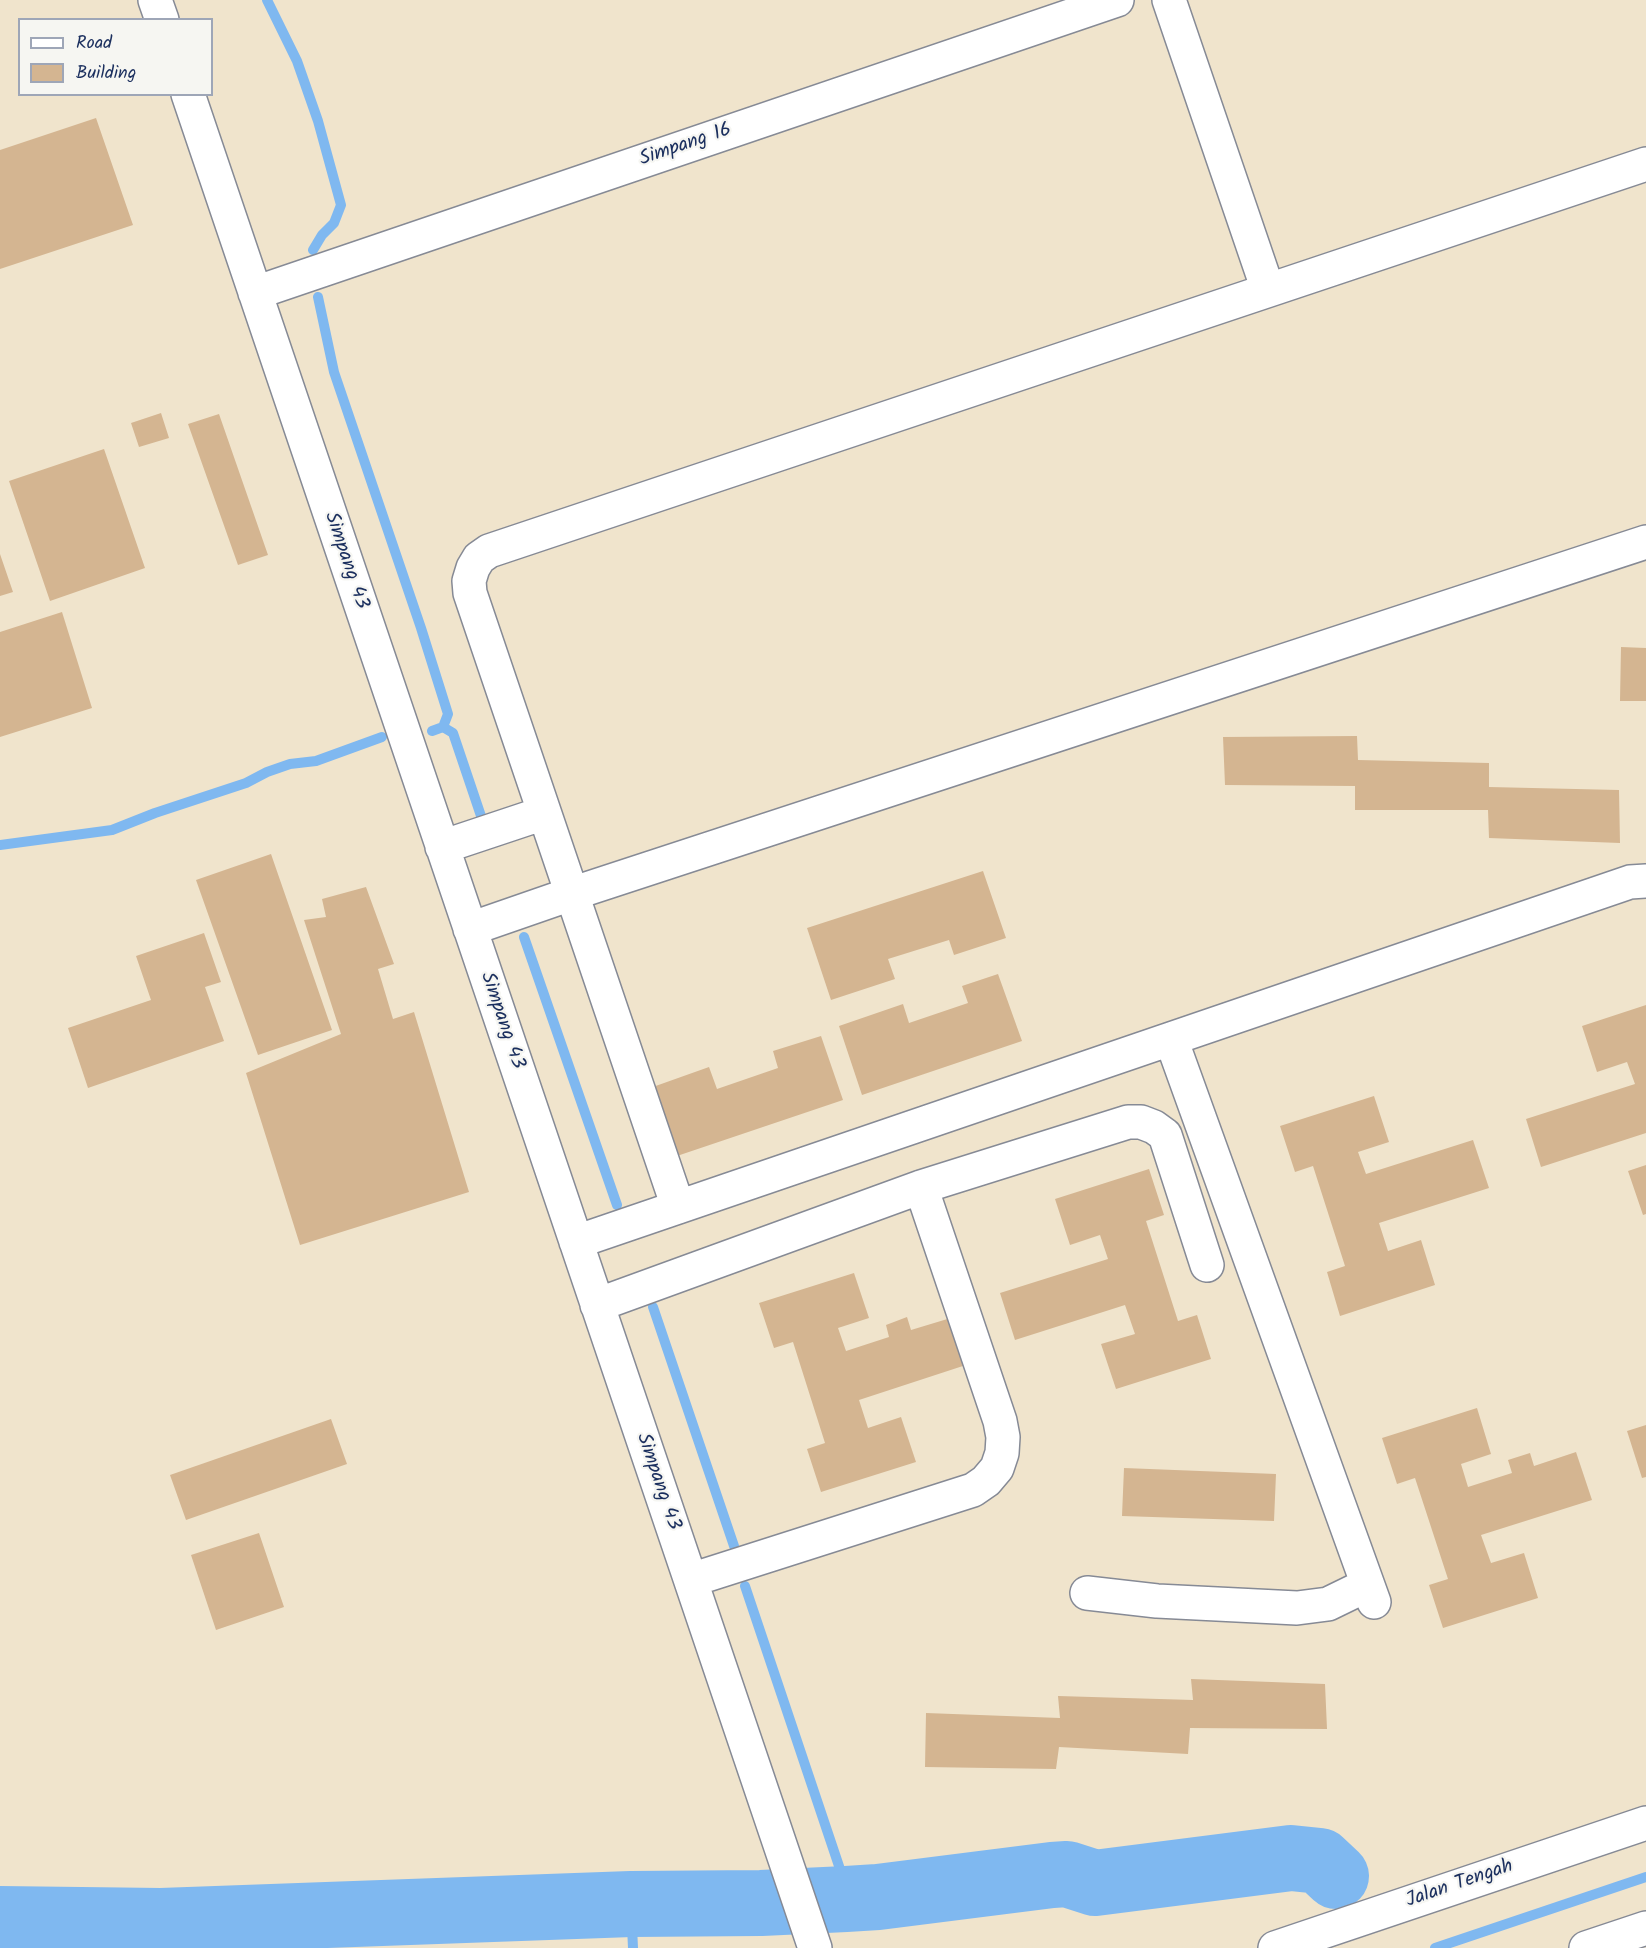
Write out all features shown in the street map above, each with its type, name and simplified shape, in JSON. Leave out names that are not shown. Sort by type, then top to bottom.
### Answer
[{"type":"street","points":[[155,0],[161,18]]},
{"type":"street","name":"Simpang 16","points":[[255,293],[1117,0]]},
{"type":"street","points":[[1169,0],[1268,290]]},
{"type":"street","name":"Simpang 43","points":[[189,96],[815,1948]]},
{"type":"street","points":[[678,1207],[470,593],[469,581],[479,558],[489,551],[1646,164]]},
{"type":"street","points":[[470,929],[1646,542]]},
{"type":"street","points":[[442,848],[544,813]]},
{"type":"street","points":[[576,1242],[1630,882],[1646,881]]},
{"type":"street","points":[[1087,1593],[1157,1601],[1297,1608],[1328,1604],[1370,1593],[1171,1039]]},
{"type":"street","points":[[597,1305],[921,1187],[1128,1122],[1141,1122],[1165,1135],[1207,1265]]},
{"type":"street","points":[[1174,1166],[1212,1152]]},
{"type":"street","points":[[691,1580],[973,1490],[986,1481],[997,1468],[1002,1453],[1003,1437],[1000,1421],[921,1187]]},
{"type":"street","name":"Jalan Tengah","points":[[1275,1948],[1646,1823]]},
{"type":"street","points":[[1586,1948],[1646,1928]]},
{"type":"building","points":[[96,118],[133,225],[0,269],[0,150]]},
{"type":"building","points":[[161,413],[169,438],[139,447],[131,423]]},
{"type":"building","points":[[219,414],[268,555],[238,565],[188,424]]},
{"type":"building","points":[[104,449],[145,568],[50,601],[9,481]]},
{"type":"building","points":[[0,554],[13,592],[0,596]]},
{"type":"building","points":[[62,612],[92,708],[0,737],[0,632]]},
{"type":"building","points":[[1621,647],[1646,648],[1646,701],[1620,701]]},
{"type":"building","points":[[1357,736],[1358,760],[1489,763],[1489,787],[1619,790],[1620,843],[1489,838],[1488,810],[1355,810],[1355,786],[1225,785],[1223,737]]},
{"type":"building","points":[[271,854],[332,1030],[258,1055],[196,880]]},
{"type":"building","points":[[983,871],[1006,938],[954,955],[949,940],[888,959],[895,979],[831,1000],[807,928]]},
{"type":"building","points":[[366,887],[394,964],[378,969],[393,1019],[414,1012],[469,1192],[300,1245],[246,1073],[341,1034],[304,920],[326,917],[322,899]]},
{"type":"building","points":[[204,933],[221,982],[205,987],[224,1041],[88,1088],[68,1028],[151,1000],[136,956]]},
{"type":"building","points":[[998,974],[1022,1041],[862,1095],[839,1026],[903,1004],[909,1023],[968,1003],[962,986]]},
{"type":"building","points":[[1646,1005],[1646,1133],[1541,1167],[1526,1119],[1635,1084],[1627,1062],[1597,1072],[1582,1026]]},
{"type":"building","points":[[821,1036],[843,1100],[674,1157],[650,1088],[709,1067],[717,1089],[778,1068],[773,1051]]},
{"type":"building","points":[[1374,1096],[1389,1142],[1358,1152],[1366,1174],[1473,1140],[1489,1188],[1379,1223],[1388,1251],[1421,1240],[1435,1285],[1340,1316],[1327,1272],[1345,1266],[1313,1166],[1295,1172],[1280,1126]]},
{"type":"building","points":[[1646,1165],[1646,1214],[1643,1215],[1628,1171]]},
{"type":"building","points":[[1149,1169],[1164,1215],[1146,1221],[1178,1321],[1197,1315],[1211,1359],[1116,1389],[1101,1344],[1135,1334],[1125,1305],[1015,1340],[1000,1293],[1108,1259],[1100,1235],[1070,1245],[1055,1199]]},
{"type":"building","points":[[854,1273],[869,1318],[838,1328],[846,1351],[889,1337],[886,1325],[907,1317],[911,1330],[954,1317],[969,1364],[859,1400],[868,1428],[901,1417],[916,1462],[821,1492],[807,1449],[825,1443],[793,1342],[774,1348],[759,1303]]},
{"type":"building","points":[[1477,1408],[1491,1454],[1461,1464],[1468,1487],[1512,1473],[1508,1460],[1530,1453],[1534,1466],[1576,1452],[1592,1500],[1481,1535],[1491,1563],[1524,1553],[1538,1598],[1443,1628],[1429,1585],[1448,1579],[1415,1478],[1397,1484],[1382,1438]]},
{"type":"building","points":[[331,1419],[347,1464],[186,1520],[170,1475]]},
{"type":"building","points":[[1646,1425],[1646,1477],[1642,1478],[1627,1431]]},
{"type":"building","points":[[1124,1468],[1276,1474],[1274,1521],[1122,1516]]},
{"type":"building","points":[[259,1533],[284,1607],[216,1630],[191,1555]]},
{"type":"building","points":[[1191,1679],[1325,1684],[1327,1729],[1190,1728],[1188,1754],[1059,1747],[1056,1769],[925,1767],[926,1713],[1060,1718],[1058,1696],[1193,1700]]},
{"type":"waterway","points":[[267,0],[297,61],[318,121],[341,205],[334,223],[322,235],[313,250]]},
{"type":"waterway","points":[[318,297],[334,372],[448,714],[443,727],[432,731]]},
{"type":"waterway","points":[[443,727],[453,733],[481,816]]},
{"type":"waterway","points":[[0,845],[112,830],[155,813],[246,783],[290,764],[316,761],[382,737]]},
{"type":"waterway","points":[[524,937],[617,1205]]},
{"type":"waterway","points":[[653,1307],[734,1546]]},
{"type":"waterway","points":[[745,1586],[844,1881],[846,1899]]},
{"type":"waterway","points":[[0,1919],[161,1921],[631,1904],[761,1903],[846,1899],[1067,1874],[1095,1883],[1291,1858],[1320,1861],[1336,1876]]},
{"type":"waterway","points":[[1435,1948],[1646,1877]]},
{"type":"waterway","points":[[631,1904],[633,1948]]}]
